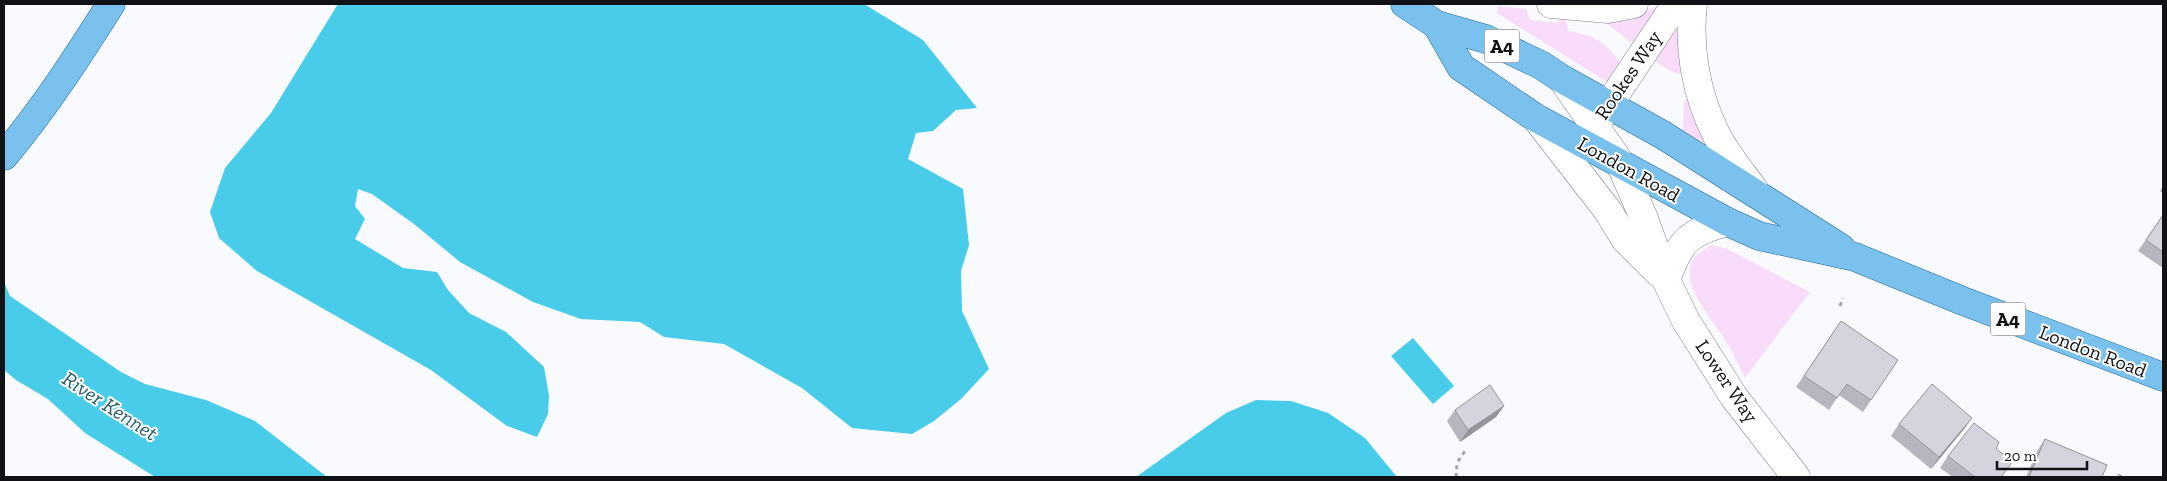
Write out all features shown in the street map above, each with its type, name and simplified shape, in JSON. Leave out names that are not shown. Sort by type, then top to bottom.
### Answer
[{"type":"main road","points":[[4,156],[20,137],[75,59],[111,4]]},
{"type":"main road","name":"London Road","points":[[1405,4],[1437,25],[1486,39],[1541,65],[1562,79],[1618,161],[1728,222],[1759,236],[1855,257],[1963,301],[2163,377]]},
{"type":"main road","name":"London Road","points":[[1437,25],[1461,67],[1536,118],[1592,123],[1663,135],[1754,191],[1855,257]]},
{"type":"street","name":"Rookes Way","points":[[1551,4],[1608,9],[1634,4]]},
{"type":"street","name":"Rookes Way","points":[[1592,123],[1676,4]]},
{"type":"street","name":"Rookes Way","points":[[1693,4],[1691,25],[1694,62],[1702,104],[1716,136],[1754,191]]},
{"type":"street","name":"Lower Way","points":[[1536,118],[1608,211],[1625,239],[1666,280]]},
{"type":"street","name":"Lower Way","points":[[1618,161],[1643,216],[1666,280],[1686,321],[1734,397],[1796,477]]},
{"type":"street","points":[[1666,280],[1674,257],[1687,239],[1703,228],[1728,222]]},
{"type":"path","points":[[1840,306],[1843,298]]},
{"type":"path","points":[[1456,477],[1457,463],[1467,448]]},
{"type":"shaded area","points":[[1498,6],[1526,9],[1530,20],[1558,23],[1565,14],[1568,31],[1592,37],[1599,41],[1610,50],[1621,64],[1609,83],[1497,13]]},
{"type":"shaded area","points":[[1664,6],[1635,45],[1598,17],[1644,11]]},
{"type":"shaded area","points":[[1681,19],[1686,75],[1673,72],[1653,60]]},
{"type":"shaded area","points":[[1688,97],[1709,146],[1683,130],[1684,103]]},
{"type":"shaded area","points":[[1711,245],[1727,249],[1810,292],[1745,378],[1730,347],[1702,306],[1692,286],[1690,276],[1691,263],[1698,254]]},
{"type":"water","points":[[338,4],[864,4],[923,40],[977,108],[956,110],[933,131],[916,133],[908,159],[963,189],[969,245],[961,271],[962,311],[989,369],[961,399],[934,421],[912,434],[852,428],[802,388],[724,344],[664,337],[640,322],[581,319],[533,302],[460,262],[414,224],[372,194],[358,189],[355,206],[365,219],[355,239],[403,268],[437,272],[448,290],[469,313],[506,332],[544,367],[549,396],[548,414],[537,437],[507,426],[431,370],[257,271],[219,238],[210,212],[225,168],[271,113]]},
{"type":"water","name":"River Kennet","points":[[4,282],[10,296],[121,372],[145,384],[206,400],[255,421],[327,477],[155,477],[85,433],[48,399],[16,380],[4,370]]},
{"type":"water","points":[[1413,338],[1454,386],[1433,404],[1391,356]]},
{"type":"water","points":[[1256,400],[1291,401],[1328,413],[1365,438],[1397,477],[1136,477],[1226,413]]},
{"type":"building","points":[[2163,215],[2163,252],[2146,240]]},
{"type":"building","points":[[1841,321],[1898,360],[1871,400],[1847,384],[1837,398],[1804,376]]},
{"type":"building","points":[[1932,384],[1972,418],[1939,457],[1899,424]]},
{"type":"building","points":[[1490,385],[1504,406],[1468,430],[1455,410]]},
{"type":"building","points":[[1974,423],[1999,442],[1996,449],[2013,461],[2001,477],[1975,477],[1948,456]]},
{"type":"building","points":[[2045,439],[2107,465],[2102,477],[2029,477]]}]
